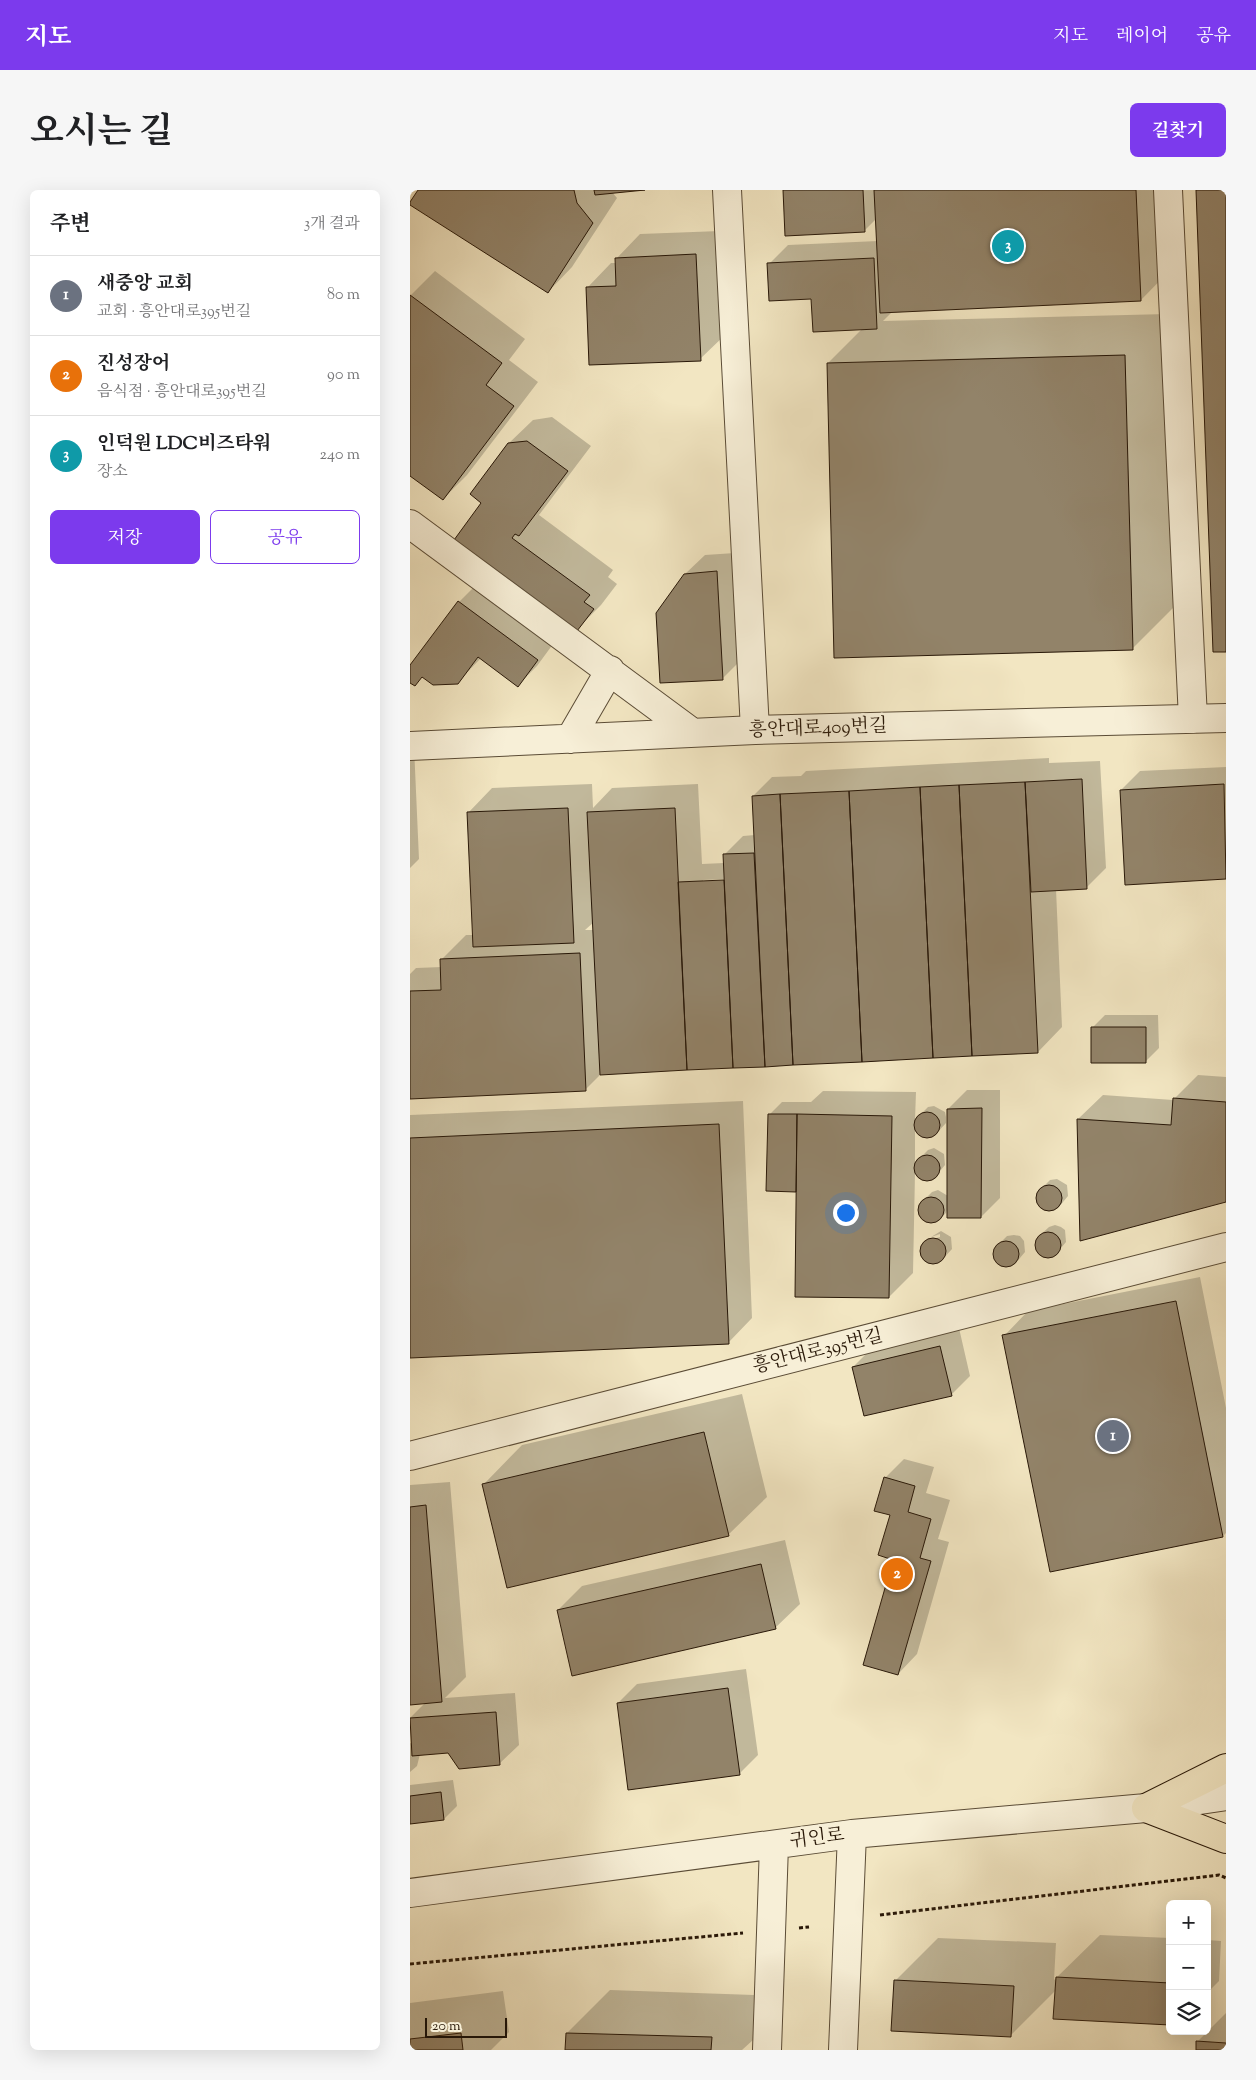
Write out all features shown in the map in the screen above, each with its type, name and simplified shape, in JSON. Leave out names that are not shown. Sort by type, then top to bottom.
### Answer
[{"type":"main road","points":[[1146,1808],[1226,1768]]},
{"type":"main road","points":[[1146,1808],[1226,1839]]},
{"type":"street","points":[[727,190],[754,730]]},
{"type":"street","points":[[1168,190],[1192,719]]},
{"type":"street","points":[[410,524],[693,733]]},
{"type":"street","points":[[570,739],[610,670]]},
{"type":"street","name":"흥안대로409번길","points":[[410,746],[754,730],[1226,718]]},
{"type":"street","name":"흥안대로395번길","points":[[410,1456],[1226,1247]]},
{"type":"street","name":"귀인로","points":[[410,1893],[852,1834],[1146,1808],[1226,1796]]},
{"type":"street","points":[[843,2050],[852,1834]]},
{"type":"street","points":[[768,2050],[774,1845]]},
{"type":"path","points":[[880,1915],[1219,1875],[1226,1878]]},
{"type":"path","points":[[410,1964],[771,1931]]},
{"type":"building","points":[[418,190],[574,190],[577,203],[593,223],[548,293],[410,205]]},
{"type":"building","points":[[594,190],[645,190],[595,195]]},
{"type":"building","points":[[783,190],[863,190],[865,232],[785,236]]},
{"type":"building","points":[[874,190],[1136,190],[1141,301],[880,313]]},
{"type":"building","points":[[1196,190],[1226,190],[1226,652],[1213,652]]},
{"type":"building","points":[[696,254],[701,361],[589,365],[586,287],[616,286],[615,258]]},
{"type":"building","points":[[874,258],[877,329],[813,332],[811,299],[769,301],[767,263]]},
{"type":"building","points":[[410,295],[502,363],[486,385],[514,406],[443,500],[410,476]]},
{"type":"building","points":[[1125,355],[1133,650],[834,658],[827,363]]},
{"type":"building","points":[[527,441],[568,471],[519,536],[515,534],[512,538],[590,595],[584,602],[594,609],[577,631],[454,540],[481,503],[470,494],[508,443]]},
{"type":"building","points":[[717,571],[723,680],[660,683],[656,613],[684,574]]},
{"type":"building","points":[[458,601],[538,660],[518,687],[478,657],[458,684],[433,685],[422,677],[415,686],[410,683],[410,665]]},
{"type":"building","points":[[1082,779],[1087,889],[1031,892],[1025,782]]},
{"type":"building","points":[[1025,782],[1038,1053],[972,1056],[959,785]]},
{"type":"building","points":[[1224,784],[1226,879],[1125,885],[1120,790]]},
{"type":"building","points":[[959,785],[972,1056],[933,1058],[920,787]]},
{"type":"building","points":[[920,787],[933,1058],[862,1062],[849,791]]},
{"type":"building","points":[[849,791],[862,1062],[793,1065],[780,794]]},
{"type":"building","points":[[780,794],[793,1065],[765,1067],[752,796]]},
{"type":"building","points":[[568,808],[574,943],[473,947],[467,812]]},
{"type":"building","points":[[675,808],[687,1070],[600,1075],[587,812]]},
{"type":"building","points":[[754,853],[765,1067],[733,1068],[723,854]]},
{"type":"building","points":[[724,880],[733,1068],[687,1070],[678,882]]},
{"type":"building","points":[[580,953],[586,1091],[410,1099],[410,991],[441,990],[440,959]]},
{"type":"building","points":[[1091,1027],[1146,1027],[1146,1063],[1091,1063]]},
{"type":"building","points":[[1173,1098],[1226,1102],[1226,1202],[1080,1241],[1077,1119],[1171,1125]]},
{"type":"building","points":[[982,1108],[981,1218],[947,1218],[947,1109]]},
{"type":"building","points":[[927,1112],[937,1115],[940,1125],[937,1135],[927,1138],[917,1135],[914,1125],[917,1115]]},
{"type":"building","points":[[768,1114],[797,1114],[796,1192],[766,1191]]},
{"type":"building","points":[[797,1114],[892,1116],[889,1298],[795,1297]]},
{"type":"building","points":[[719,1124],[729,1344],[410,1358],[410,1138]]},
{"type":"building","points":[[927,1155],[937,1158],[940,1168],[937,1178],[927,1181],[917,1178],[914,1168],[917,1158]]},
{"type":"building","points":[[1049,1185],[1059,1188],[1062,1198],[1059,1208],[1049,1211],[1039,1208],[1036,1198],[1039,1188]]},
{"type":"building","points":[[931,1197],[941,1200],[944,1210],[941,1220],[931,1223],[921,1220],[918,1210],[921,1200]]},
{"type":"building","points":[[1048,1232],[1058,1235],[1061,1245],[1058,1255],[1048,1258],[1038,1255],[1035,1245],[1038,1235]]},
{"type":"building","points":[[933,1238],[943,1241],[946,1251],[943,1261],[933,1264],[923,1261],[920,1251],[923,1241]]},
{"type":"building","points":[[1006,1241],[1016,1244],[1019,1254],[1016,1264],[1006,1267],[996,1264],[993,1254],[996,1244]]},
{"type":"building","points":[[1176,1301],[1223,1537],[1050,1572],[1002,1335]]},
{"type":"building","points":[[940,1346],[952,1396],[864,1416],[852,1367]]},
{"type":"building","points":[[704,1432],[729,1536],[507,1588],[482,1484]]},
{"type":"building","points":[[884,1477],[915,1486],[908,1512],[931,1519],[920,1558],[931,1561],[898,1675],[863,1665],[893,1560],[878,1555],[890,1515],[874,1511]]},
{"type":"building","points":[[426,1505],[442,1702],[410,1705],[410,1507]]},
{"type":"building","points":[[761,1564],[776,1629],[572,1676],[557,1610]]},
{"type":"building","points":[[728,1688],[740,1775],[628,1790],[617,1703]]},
{"type":"building","points":[[496,1712],[500,1765],[459,1769],[448,1753],[412,1756],[410,1718]]},
{"type":"building","points":[[441,1792],[444,1820],[410,1824],[410,1796]]},
{"type":"building","points":[[1056,1977],[1166,1983],[1166,2025],[1053,2019]]},
{"type":"building","points":[[894,1980],[1014,1986],[1011,2037],[891,2031]]},
{"type":"building","points":[[461,2033],[463,2050],[410,2050],[410,2039]]},
{"type":"building","points":[[566,2033],[712,2037],[711,2050],[565,2050]]},
{"type":"building","points":[[1196,2041],[1226,2043],[1226,2050],[1196,2050]]},
{"type":"place","name":"인덕원 LDC비즈타워","points":[[1008,246]]},
{"type":"place","name":"새중앙 교회","points":[[1113,1436]]},
{"type":"place","name":"진성장어","points":[[897,1574]]}]
